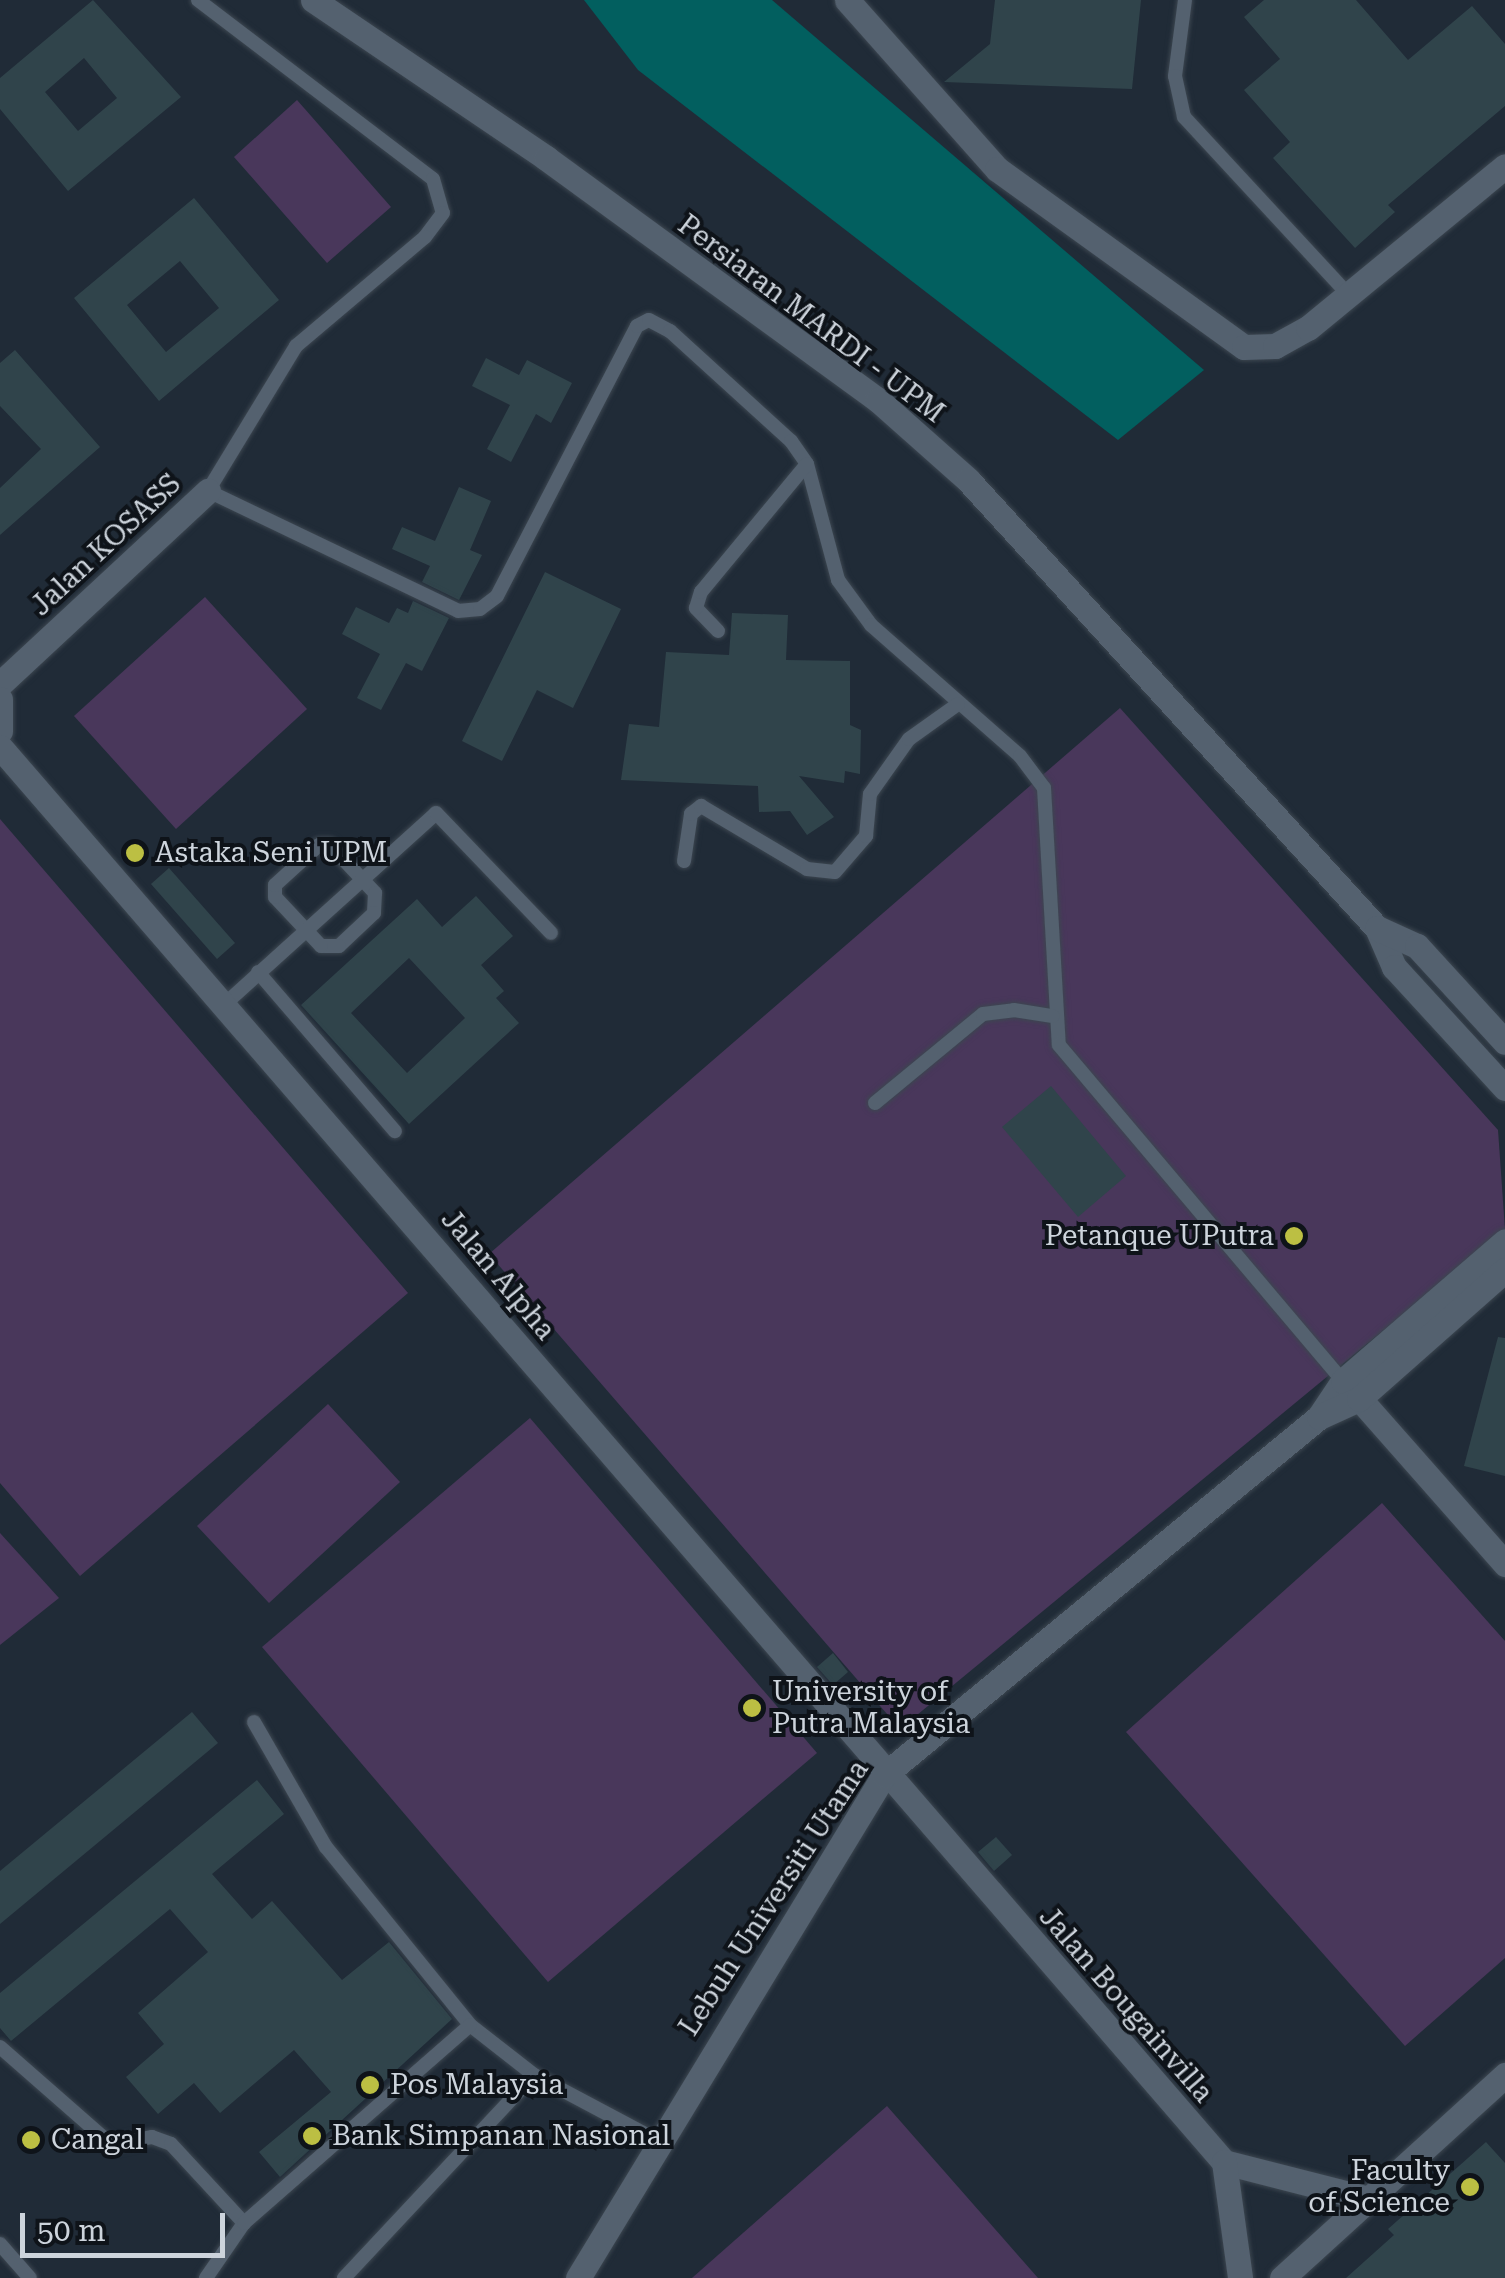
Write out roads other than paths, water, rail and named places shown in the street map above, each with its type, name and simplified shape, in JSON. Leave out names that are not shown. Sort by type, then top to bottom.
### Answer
[{"type":"street","name":"Persiaran MARDI - UPM","points":[[313,0],[546,158],[878,400],[968,480],[1377,928]]},
{"type":"street","points":[[848,0],[996,169],[1221,336],[1244,347],[1275,346],[1349,296],[1505,166]]},
{"type":"street","name":"Jalan KOSASS","points":[[0,684],[208,491]]},
{"type":"street","points":[[0,698],[0,731]]},
{"type":"street","name":"Jalan Alpha","points":[[0,747],[226,1003],[884,1774]]},
{"type":"street","points":[[1377,928],[1417,946],[1505,1042]]},
{"type":"street","points":[[1377,928],[1394,967],[1505,1088]]},
{"type":"street","name":"Lebuh Universiti Utama","points":[[578,2278],[656,2140],[884,1774],[1319,1418],[1505,1241]]},
{"type":"street","points":[[1470,1299],[1505,1259]]},
{"type":"street","name":"Lebuh Universiti Utama","points":[[1351,1390],[1505,1270]]},
{"type":"street","points":[[1351,1390],[1505,1564]]},
{"type":"street","name":"Jalan Bougainvilla","points":[[884,1774],[1224,2162]]},
{"type":"street","points":[[1282,2278],[1505,2076]]},
{"type":"street","points":[[1240,2278],[1224,2162],[1369,2199]]},
{"type":"lane","points":[[198,0],[433,179],[443,213],[425,237],[296,346],[208,491],[458,611],[480,609],[497,596],[637,326],[649,320],[684,343],[792,442],[807,464],[838,580],[872,625],[1020,756],[1044,788],[1053,1016],[1071,1066],[1351,1390]]},
{"type":"lane","points":[[1186,0],[1174,76],[1184,117],[1349,296]]},
{"type":"lane","points":[[718,632],[696,608],[701,592],[807,464]]},
{"type":"lane","points":[[684,861],[691,814],[702,806],[807,869],[834,872],[866,836],[870,794],[910,738],[958,704]]},
{"type":"lane","points":[[226,1003],[436,813],[552,934]]},
{"type":"lane","points":[[330,845],[375,894],[374,913],[339,946],[322,946],[305,929],[275,896],[275,885],[318,846],[330,845]]},
{"type":"lane","points":[[258,972],[395,1130]]},
{"type":"lane","points":[[875,1104],[983,1014],[1014,1010],[1053,1016]]},
{"type":"lane","points":[[254,1722],[326,1847],[470,2025],[534,2075],[656,2140]]},
{"type":"lane","points":[[206,2278],[244,2223],[470,2025]]},
{"type":"lane","points":[[0,2048],[112,2146],[152,2138],[171,2144],[244,2223]]},
{"type":"lane","points":[[344,2278],[534,2075]]},
{"type":"lane","points":[[0,2244],[30,2278]]},
{"type":"place","name":"Astaka Seni UPM","points":[[135,853]]},
{"type":"place","name":"Petanque UPutra","points":[[1294,1236]]},
{"type":"place","name":"University of Putra Malaysia","points":[[752,1708]]},
{"type":"place","name":"Pos Malaysia","points":[[370,2085]]},
{"type":"place","name":"Bank Simpanan Nasional","points":[[312,2136]]},
{"type":"place","name":"Cangal","points":[[31,2140]]},
{"type":"place","name":"Faculty of Science","points":[[1470,2187]]}]
